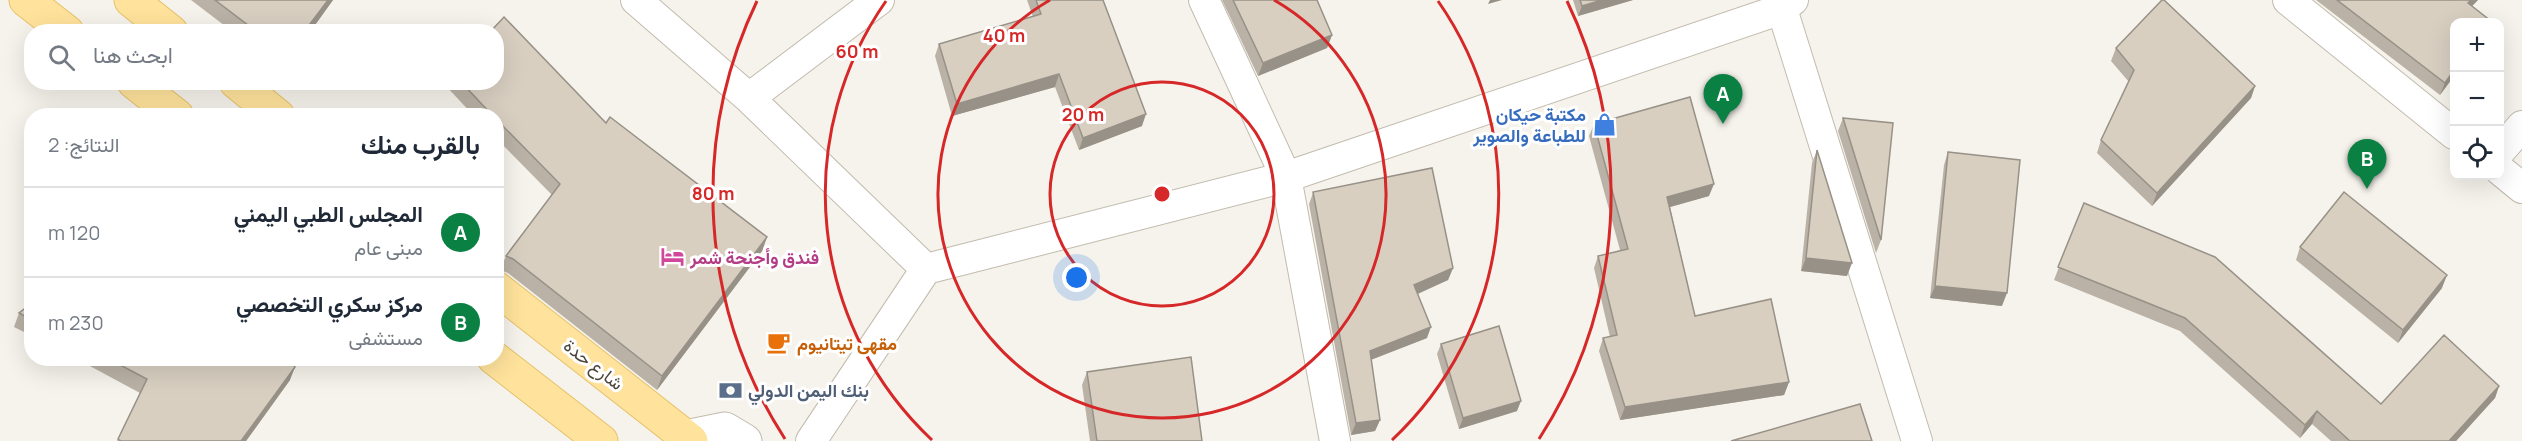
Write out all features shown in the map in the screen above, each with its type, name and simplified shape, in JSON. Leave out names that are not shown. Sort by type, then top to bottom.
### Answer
[{"type":"main road","points":[[26,0],[57,24]]},
{"type":"main road","points":[[131,0],[161,24]]},
{"type":"main road","points":[[144,90],[167,108]]},
{"type":"main road","points":[[246,90],[268,108]]},
{"type":"main road","name":"شارع حدة","points":[[504,294],[689,439]]},
{"type":"main road","points":[[504,366],[601,441]]},
{"type":"street","points":[[636,0],[749,98],[926,269]]},
{"type":"street","points":[[749,98],[879,0]]},
{"type":"street","points":[[1204,0],[1286,177],[1335,441]]},
{"type":"street","points":[[2288,0],[2450,131]]},
{"type":"street","points":[[811,441],[926,269],[1286,177],[1787,5],[1917,441]]},
{"type":"street","points":[[2504,146],[2522,126]]},
{"type":"street","points":[[2504,174],[2522,188]]},
{"type":"street","points":[[689,439],[725,429],[745,441]]},
{"type":"building","points":[[215,0],[328,0],[310,24],[246,24]]},
{"type":"building","points":[[1036,0],[1103,0],[1146,114],[1083,138],[1059,74],[957,104],[939,44],[1041,14]]},
{"type":"building","points":[[1233,0],[1317,0],[1332,35],[1263,63]]},
{"type":"building","points":[[1580,0],[1602,0],[1582,6]]},
{"type":"building","points":[[2162,0],[2255,86],[2157,193],[2101,140],[2134,70],[2116,48]]},
{"type":"building","points":[[2337,0],[2471,0],[2468,3],[2487,18],[2450,18],[2450,76],[2445,83]]},
{"type":"building","points":[[504,17],[606,123],[610,117],[767,237],[662,376],[513,259],[506,256],[560,184],[504,127],[504,108],[485,108],[469,90],[504,90],[504,24],[497,24]]},
{"type":"building","points":[[1690,97],[1714,184],[1667,197],[1695,316],[1771,299],[1789,382],[1625,407],[1603,338],[1617,335],[1598,256],[1628,249],[1594,124]]},
{"type":"building","points":[[1843,118],[1893,123],[1881,240]]},
{"type":"building","points":[[1817,150],[1852,263],[1806,258]]},
{"type":"building","points":[[1948,152],[2020,160],[2007,293],[1935,286]]},
{"type":"building","points":[[1432,168],[1453,268],[1414,285],[1431,327],[1370,351],[1380,420],[1356,423],[1313,192]]},
{"type":"building","points":[[2344,192],[2447,275],[2403,330],[2300,247]]},
{"type":"building","points":[[2084,203],[2215,257],[2381,404],[2444,335],[2499,386],[2449,441],[2350,441],[2317,411],[2305,425],[2185,318],[2058,267]]},
{"type":"building","points":[[1499,326],[1521,401],[1463,418],[1441,344]]},
{"type":"building","points":[[1191,357],[1202,441],[1097,441],[1087,372]]},
{"type":"building","points":[[122,366],[295,367],[241,441],[121,441],[118,439],[147,379]]},
{"type":"building","points":[[1860,404],[1872,441],[1731,441]]},
{"type":"place","name":"مكتبة حيكان للطباعة والصوير","points":[[1604,124]]},
{"type":"place","name":"المجلس الطبي اليمني","points":[[1723,124]]},
{"type":"place","name":"مركز سكري التخصصي","points":[[2367,189]]},
{"type":"place","name":"فندق وأجنحة شمر","points":[[672,257]]},
{"type":"place","name":"مقهى تيتانيوم","points":[[779,343]]},
{"type":"place","name":"بنك اليمن الدولي","points":[[730,390]]}]
